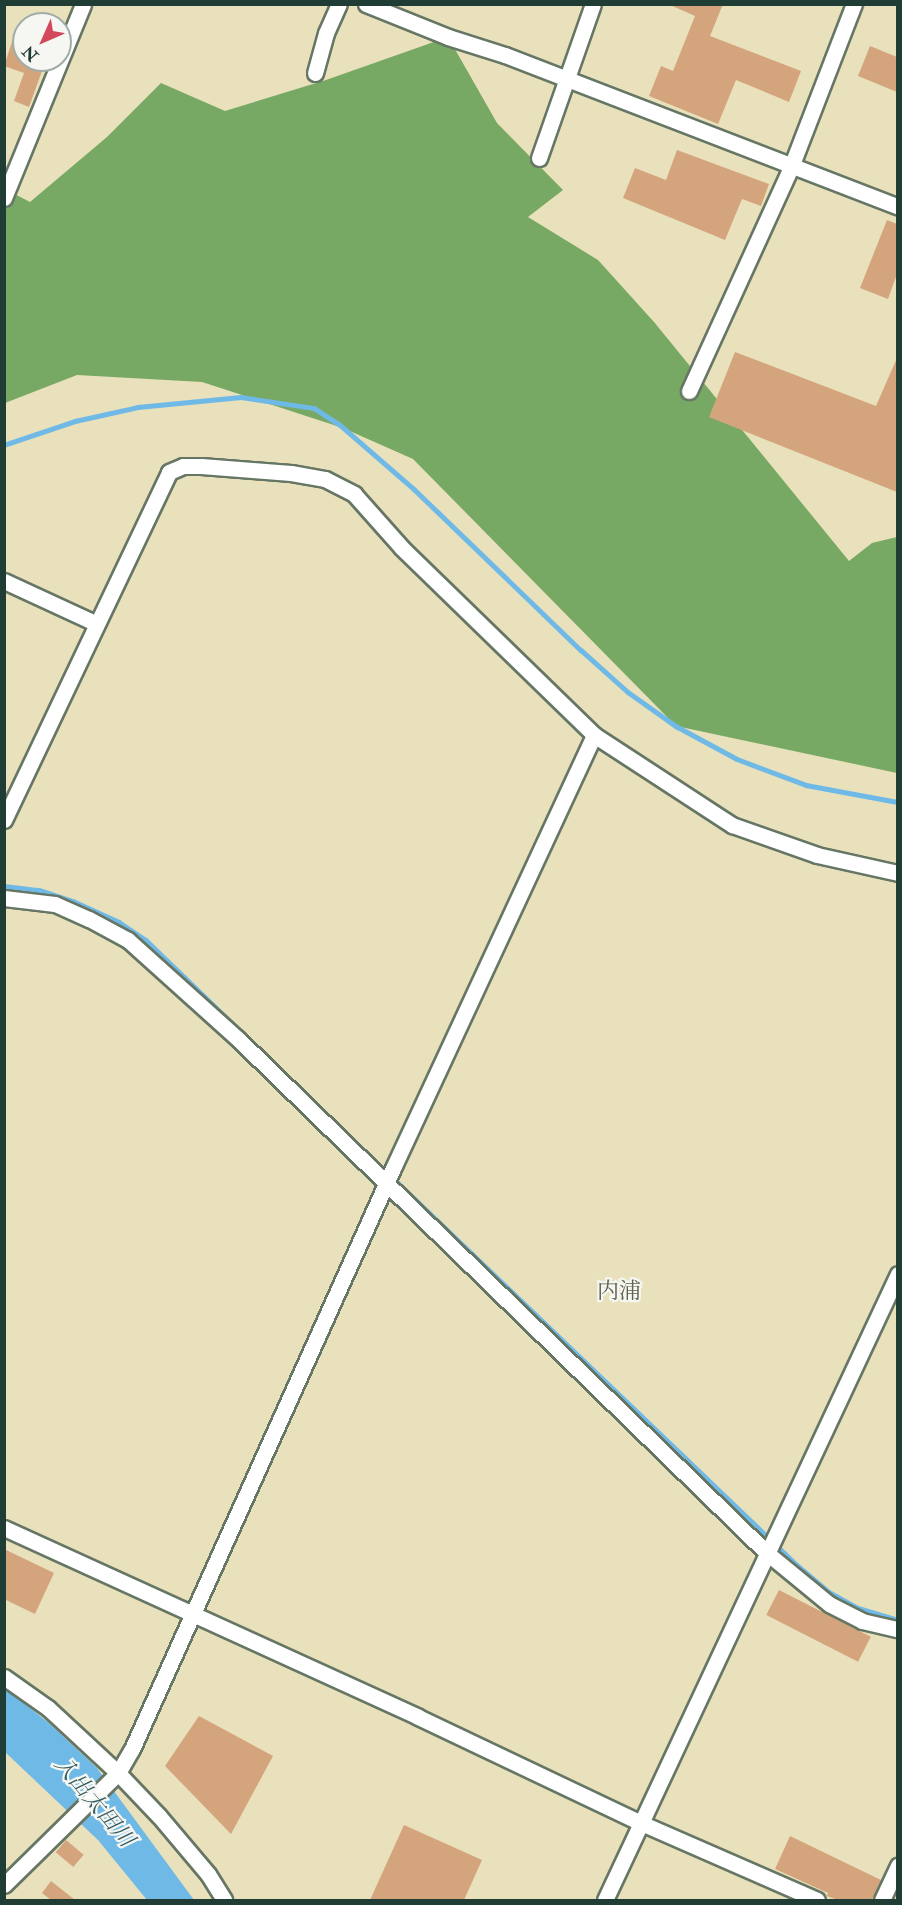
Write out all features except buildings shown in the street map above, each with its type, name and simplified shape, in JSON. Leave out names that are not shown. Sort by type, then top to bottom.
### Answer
[{"type":"street","points":[[4,198],[83,4]]},
{"type":"street","points":[[315,73],[326,33],[339,4]]},
{"type":"street","points":[[366,4],[897,207]]},
{"type":"street","points":[[539,158],[593,4]]},
{"type":"street","points":[[689,391],[791,167],[854,4]]},
{"type":"street","points":[[4,820],[168,472],[183,466],[201,466],[291,472],[325,480],[354,494],[402,548],[594,735],[732,825],[818,855],[897,873]]},
{"type":"street","points":[[4,581],[97,624]]},
{"type":"street","points":[[4,1885],[67,1826],[118,1773],[132,1749],[394,1166],[594,735]]},
{"type":"street","points":[[4,898],[55,904],[128,940],[238,1039],[767,1553],[828,1604],[862,1621],[897,1629]]},
{"type":"street","points":[[605,1900],[897,1274]]},
{"type":"street","points":[[4,1528],[193,1612],[641,1823],[817,1900]]},
{"type":"street","points":[[4,1677],[48,1708],[118,1773],[159,1816],[208,1874],[224,1900]]},
{"type":"street","points":[[882,1900],[897,1866]]},
{"type":"green space","points":[[448,37],[497,123],[563,190],[528,217],[598,260],[654,322],[849,561],[872,543],[897,537],[897,773],[676,726],[413,459],[343,428],[202,382],[77,375],[5,403],[5,189],[30,202],[107,137],[161,83],[225,111],[326,80]]},
{"type":"water","name":"入出太田川","points":[[4,1687],[50,1724],[97,1768],[194,1900],[147,1900],[98,1840],[5,1752]]},
{"type":"waterway","points":[[4,445],[75,421],[138,407],[241,397],[314,408],[339,424],[414,489],[581,650],[628,692],[676,726],[737,759],[806,785],[898,802]]},
{"type":"waterway","points":[[4,886],[39,890],[73,901],[119,922],[146,940],[387,1173]]},
{"type":"waterway","points":[[393,1178],[797,1565],[829,1592],[858,1608],[898,1620]]},
{"type":"district","name":"内浦","points":[[619,1292]]}]
